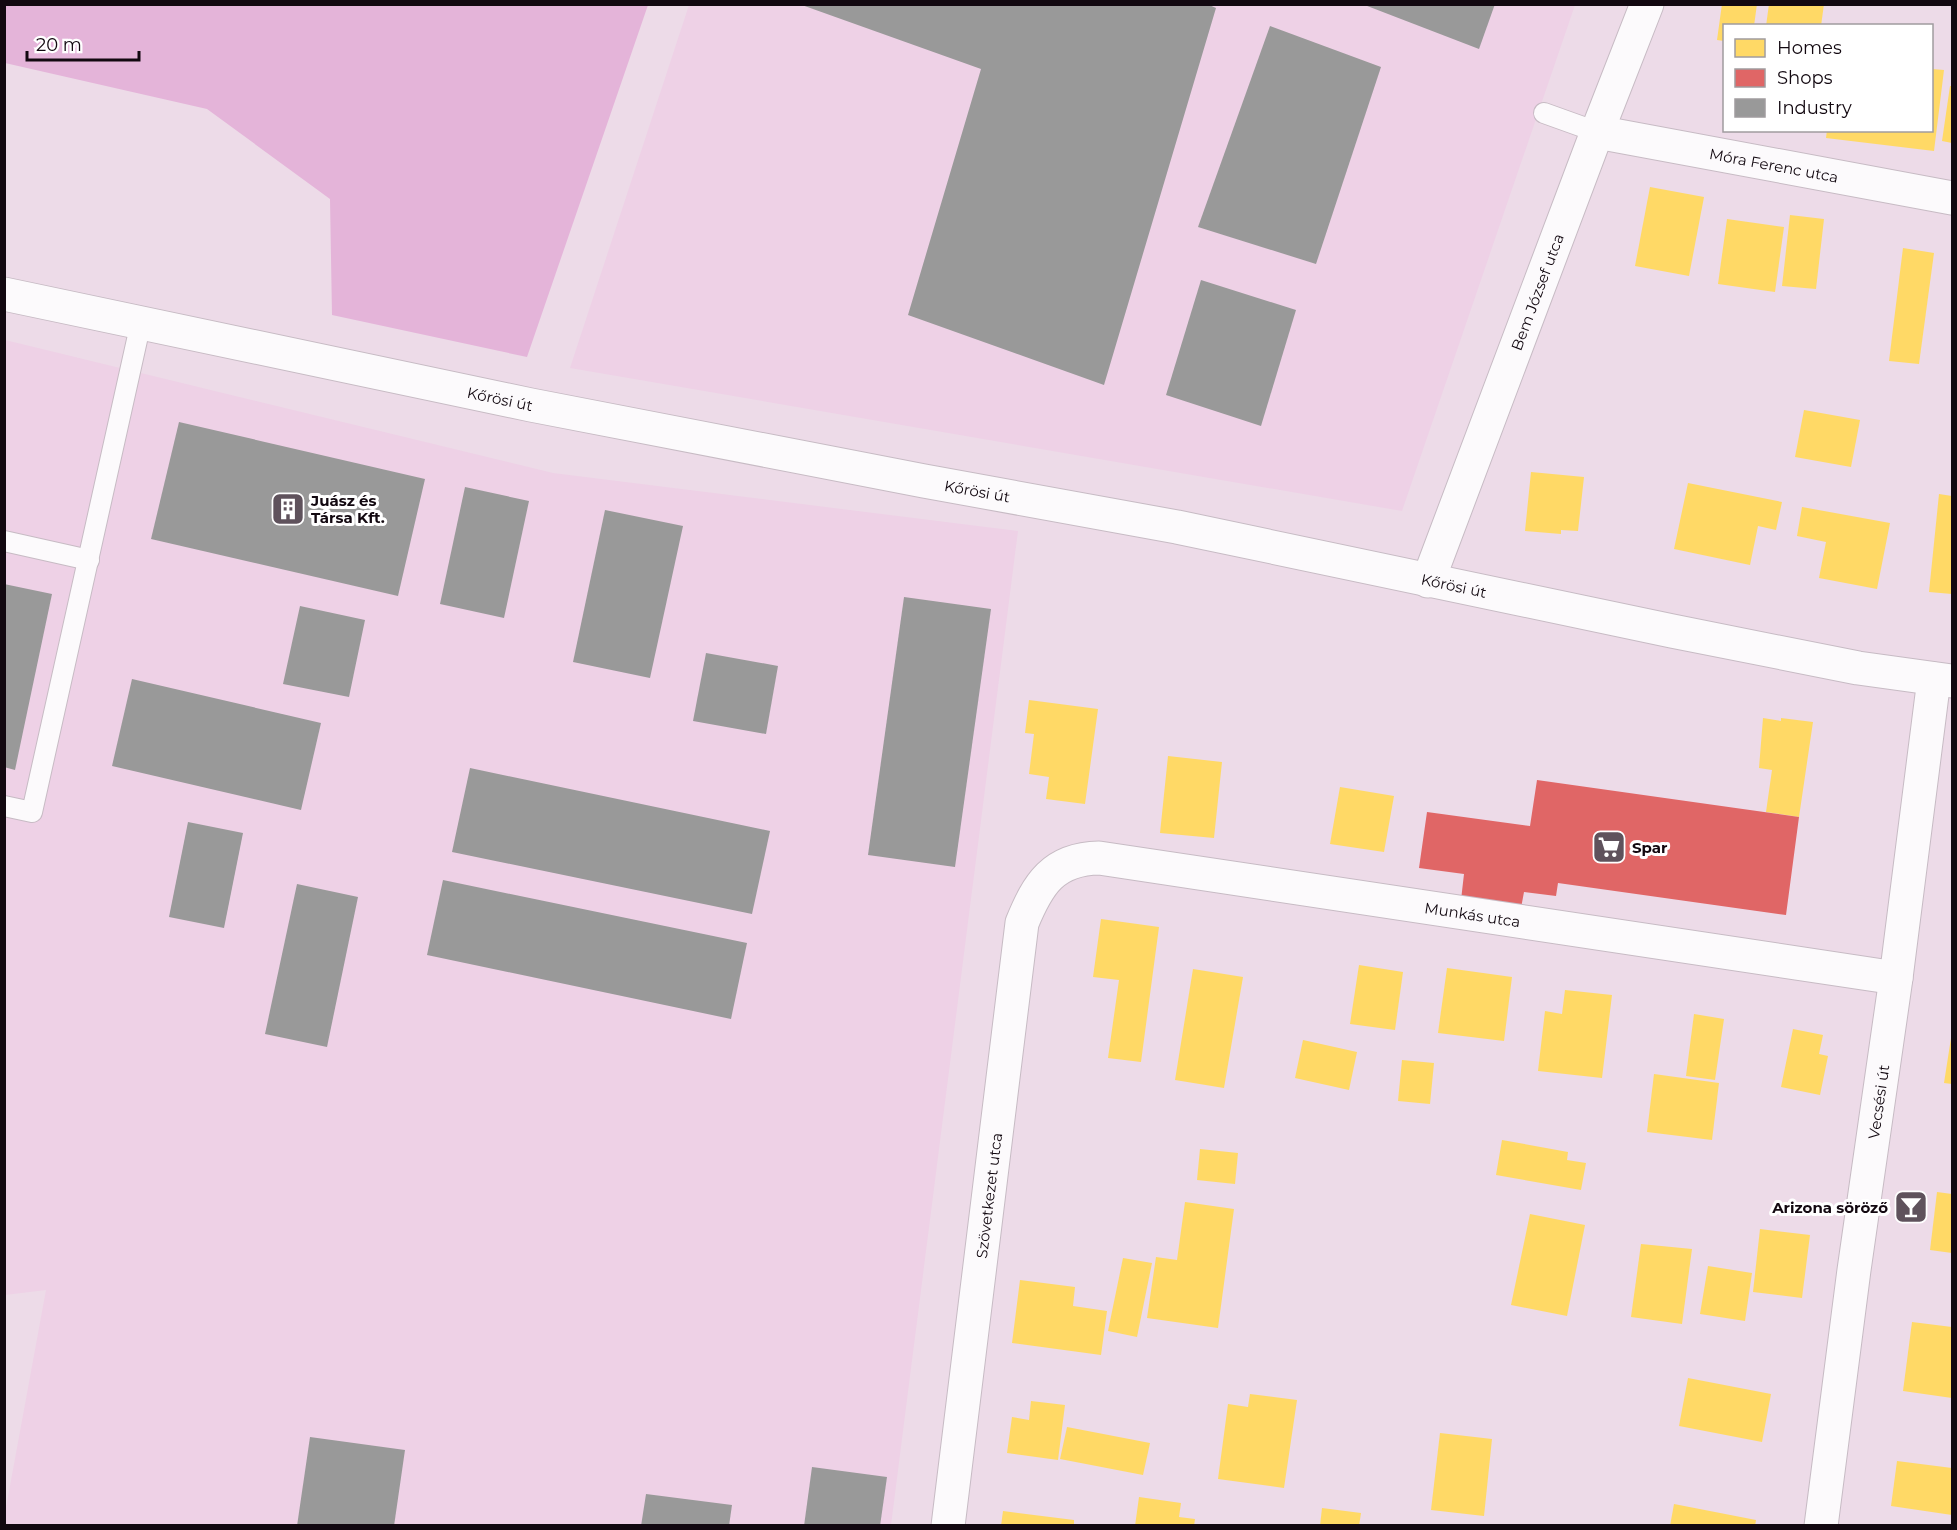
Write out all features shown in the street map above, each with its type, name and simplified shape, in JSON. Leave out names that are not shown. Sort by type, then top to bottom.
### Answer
[{"type":"main road","name":"Bem József utca","points":[[1428,581],[1647,4]]},
{"type":"main road","name":"Móra Ferenc utca","points":[[1597,132],[1953,198]]},
{"type":"main road","name":"Kőrösi út","points":[[4,294],[531,405],[1177,527],[1428,581],[1858,668],[1943,680]]},
{"type":"main road","name":"Vecsési út","points":[[1821,1526],[1854,1270],[1896,978],[1943,680]]},
{"type":"main road","name":"Munkás utca","points":[[1051,874],[1064,864],[1081,858],[1099,858],[1896,978]]},
{"type":"main road","name":"Szövetkezet utca","points":[[948,1526],[1022,923],[1031,902],[1051,874]]},
{"type":"lane","points":[[1544,113],[1597,132]]},
{"type":"lane","points":[[4,806],[32,812],[141,322]]},
{"type":"lane","points":[[4,541],[89,560]]},
{"type":"shaded area","points":[[5,4],[648,5],[527,357],[332,315],[330,199],[207,109],[5,63]]},
{"type":"shaded area","points":[[689,5],[1575,5],[1402,511],[570,368]]},
{"type":"shaded area","points":[[5,340],[553,473],[1018,531],[891,1525],[5,1526],[5,1513],[46,1290],[5,1295]]},
{"type":"building: Homes","points":[[1722,4],[1757,4],[1754,24],[1723,24],[1723,41],[1717,40]]},
{"type":"building: Homes","points":[[1769,4],[1824,4],[1821,24],[1766,24]]},
{"type":"building: Homes","points":[[1933,69],[1944,70],[1934,151],[1826,138],[1827,132],[1933,132]]},
{"type":"building: Homes","points":[[1950,86],[1952,86],[1952,143],[1942,141]]},
{"type":"building: Homes","points":[[1650,187],[1704,197],[1689,276],[1635,266]]},
{"type":"building: Homes","points":[[1790,215],[1824,219],[1816,289],[1782,286]]},
{"type":"building: Homes","points":[[1727,219],[1784,227],[1775,292],[1718,284]]},
{"type":"building: Homes","points":[[1903,248],[1934,253],[1919,364],[1889,361]]},
{"type":"building: Homes","points":[[1804,410],[1860,420],[1851,467],[1795,457]]},
{"type":"building: Homes","points":[[1531,472],[1584,477],[1578,531],[1561,530],[1561,534],[1525,531]]},
{"type":"building: Homes","points":[[1688,483],[1782,502],[1776,530],[1758,526],[1750,565],[1674,549]]},
{"type":"building: Homes","points":[[1939,494],[1952,496],[1952,594],[1929,592]]},
{"type":"building: Homes","points":[[1802,507],[1890,523],[1877,589],[1819,578],[1826,542],[1797,536]]},
{"type":"building: Homes","points":[[1029,700],[1098,709],[1085,804],[1046,799],[1049,777],[1029,774],[1034,734],[1025,733]]},
{"type":"building: Homes","points":[[1763,718],[1813,722],[1799,817],[1766,812],[1772,770],[1759,768]]},
{"type":"building: Homes","points":[[1168,756],[1222,762],[1214,838],[1160,833]]},
{"type":"building: Homes","points":[[1340,787],[1394,796],[1384,852],[1330,844]]},
{"type":"building: Homes","points":[[1101,919],[1159,927],[1141,1062],[1108,1058],[1119,980],[1093,977]]},
{"type":"building: Homes","points":[[1359,965],[1403,972],[1395,1030],[1350,1024]]},
{"type":"building: Homes","points":[[1447,968],[1512,977],[1504,1041],[1438,1033]]},
{"type":"building: Homes","points":[[1193,969],[1243,977],[1224,1088],[1175,1080]]},
{"type":"building: Homes","points":[[1565,990],[1612,995],[1602,1078],[1538,1071],[1545,1011],[1562,1014]]},
{"type":"building: Homes","points":[[1694,1014],[1724,1019],[1715,1080],[1686,1076]]},
{"type":"building: Homes","points":[[1793,1029],[1823,1035],[1819,1054],[1828,1056],[1820,1095],[1781,1087]]},
{"type":"building: Homes","points":[[1952,1038],[1952,1084],[1944,1083]]},
{"type":"building: Homes","points":[[1303,1040],[1357,1052],[1349,1090],[1295,1078]]},
{"type":"building: Homes","points":[[1402,1060],[1434,1063],[1430,1104],[1398,1101]]},
{"type":"building: Homes","points":[[1654,1074],[1719,1083],[1712,1140],[1647,1132]]},
{"type":"building: Homes","points":[[1502,1140],[1568,1152],[1567,1160],[1586,1163],[1581,1190],[1496,1175]]},
{"type":"building: Homes","points":[[1200,1149],[1238,1153],[1235,1184],[1197,1180]]},
{"type":"building: Homes","points":[[1937,1192],[1952,1194],[1952,1253],[1930,1250]]},
{"type":"building: Homes","points":[[1185,1202],[1234,1209],[1218,1328],[1147,1318],[1156,1257],[1177,1260]]},
{"type":"building: Homes","points":[[1530,1214],[1585,1225],[1567,1316],[1511,1305]]},
{"type":"building: Homes","points":[[1760,1229],[1810,1235],[1802,1298],[1753,1292]]},
{"type":"building: Homes","points":[[1641,1244],[1692,1249],[1682,1324],[1631,1317]]},
{"type":"building: Homes","points":[[1123,1258],[1152,1263],[1137,1337],[1108,1331]]},
{"type":"building: Homes","points":[[1708,1266],[1752,1273],[1745,1321],[1700,1314]]},
{"type":"building: Homes","points":[[1020,1280],[1075,1287],[1073,1306],[1107,1311],[1101,1355],[1012,1343]]},
{"type":"building: Homes","points":[[1912,1322],[1952,1327],[1952,1398],[1903,1391]]},
{"type":"building: Homes","points":[[1688,1378],[1771,1394],[1762,1442],[1679,1426]]},
{"type":"building: Homes","points":[[1250,1394],[1297,1400],[1284,1488],[1218,1479],[1228,1404],[1248,1407]]},
{"type":"building: Homes","points":[[1031,1401],[1065,1405],[1058,1460],[1007,1453],[1012,1417],[1029,1420]]},
{"type":"building: Homes","points":[[1067,1427],[1150,1443],[1143,1475],[1060,1459]]},
{"type":"building: Homes","points":[[1440,1433],[1492,1439],[1484,1516],[1431,1510]]},
{"type":"building: Homes","points":[[1897,1461],[1952,1468],[1952,1515],[1891,1506]]},
{"type":"building: Homes","points":[[1139,1497],[1181,1503],[1179,1517],[1195,1519],[1194,1526],[1135,1526]]},
{"type":"building: Homes","points":[[1674,1504],[1756,1520],[1755,1526],[1670,1526]]},
{"type":"building: Homes","points":[[1322,1508],[1361,1513],[1359,1526],[1320,1526]]},
{"type":"building: Homes","points":[[1003,1511],[1074,1520],[1074,1526],[1001,1526]]},
{"type":"building: Shops","name":"Spar","points":[[1537,780],[1799,817],[1786,915],[1558,883],[1556,896],[1524,892],[1521,908],[1461,900],[1464,874],[1419,868],[1427,812],[1530,826]]},
{"type":"building: Industry","points":[[799,4],[1207,4],[1216,8],[1104,385],[908,315],[981,69]]},
{"type":"building: Industry","points":[[1362,4],[1495,4],[1479,49]]},
{"type":"building: Industry","points":[[1270,26],[1381,67],[1316,264],[1198,227]]},
{"type":"building: Industry","points":[[1201,280],[1296,310],[1261,426],[1166,395]]},
{"type":"building: Industry","name":"Juász és Társa Kft.","points":[[179,422],[425,479],[398,596],[151,539]]},
{"type":"building: Industry","points":[[465,487],[529,501],[504,618],[440,604]]},
{"type":"building: Industry","points":[[605,510],[683,526],[650,678],[573,662]]},
{"type":"building: Industry","points":[[4,584],[52,594],[15,770],[4,767]]},
{"type":"building: Industry","points":[[904,597],[991,609],[955,867],[868,855]]},
{"type":"building: Industry","points":[[300,606],[365,620],[349,697],[283,684]]},
{"type":"building: Industry","points":[[706,653],[778,666],[766,734],[693,721]]},
{"type":"building: Industry","points":[[132,679],[321,723],[301,810],[112,766]]},
{"type":"building: Industry","points":[[470,768],[770,831],[752,914],[452,852]]},
{"type":"building: Industry","points":[[188,822],[243,833],[224,928],[169,917]]},
{"type":"building: Industry","points":[[443,880],[747,943],[731,1019],[427,955]]},
{"type":"building: Industry","points":[[297,884],[358,897],[327,1047],[265,1034]]},
{"type":"building: Industry","points":[[310,1437],[405,1450],[394,1526],[297,1526]]},
{"type":"building: Industry","points":[[812,1467],[887,1477],[880,1526],[804,1526]]},
{"type":"building: Industry","points":[[646,1494],[732,1505],[729,1526],[641,1526]]},
{"type":"place","name":"Juász és Társa Kft.","points":[[288,509]]},
{"type":"place","name":"Spar","points":[[1609,847]]},
{"type":"place","name":"Arizona söröző","points":[[1911,1207]]}]
